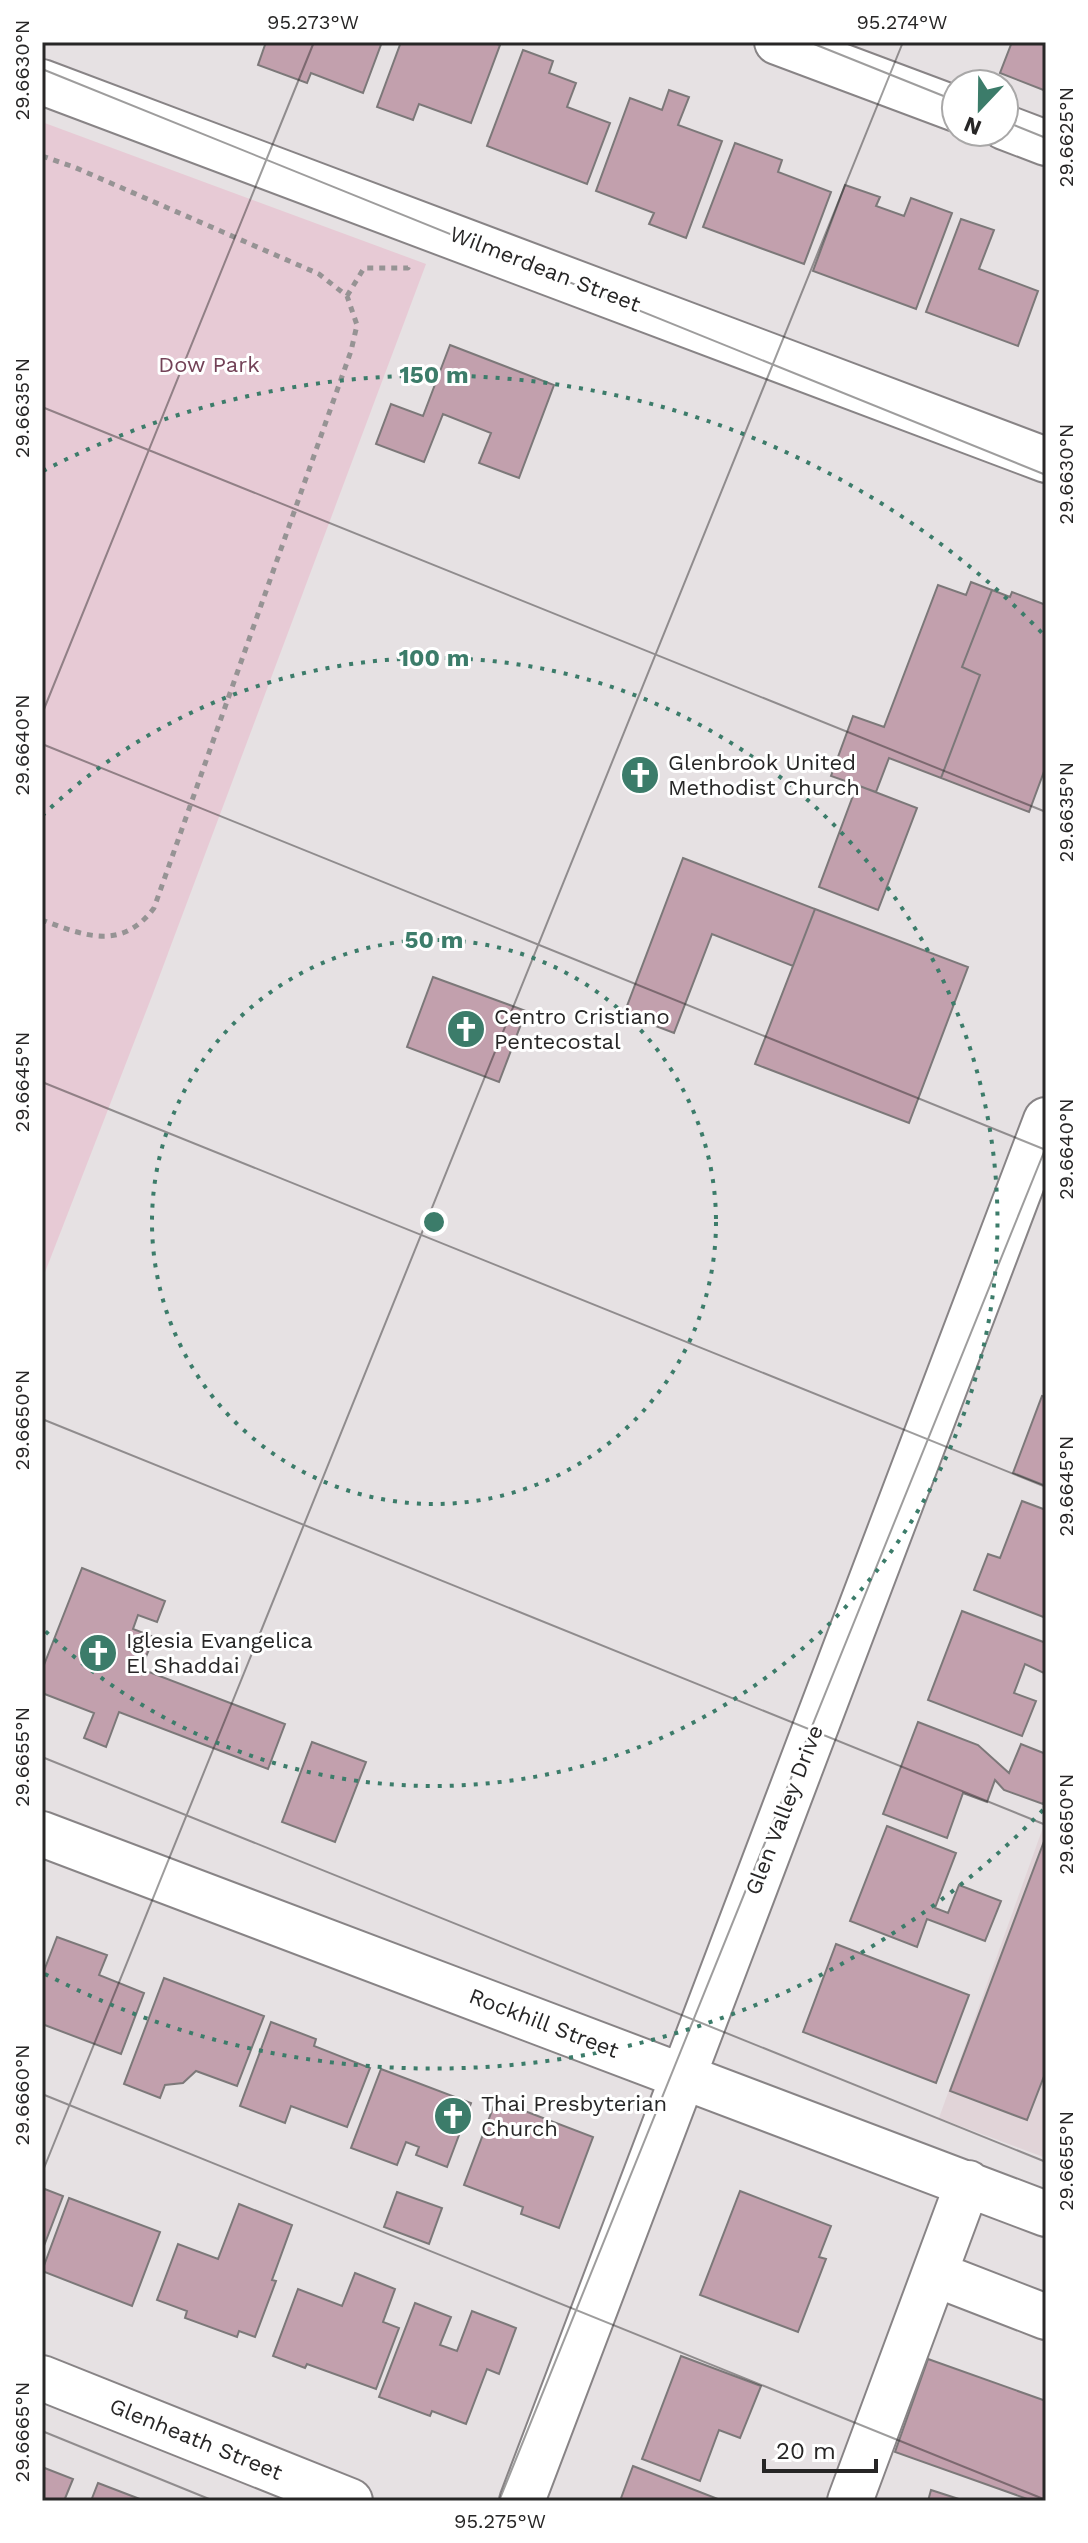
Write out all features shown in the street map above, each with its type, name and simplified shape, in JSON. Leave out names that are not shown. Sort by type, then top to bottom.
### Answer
[{"type":"street","points":[[777,42],[940,103]]},
{"type":"street","name":"Wilmerdean Street","points":[[42,82],[1046,460]]},
{"type":"street","points":[[1020,133],[1046,143]]},
{"type":"street","name":"Glen Valley Drive","points":[[522,2501],[1046,1120]]},
{"type":"street","name":"Rockhill Street","points":[[42,1834],[1046,2214]]},
{"type":"street","points":[[850,2501],[968,2183]]},
{"type":"street","points":[[935,2274],[1046,2317]]},
{"type":"street","name":"Glenheath Street","points":[[42,2378],[350,2501]]},
{"type":"path","points":[[42,156],[74,167],[319,274],[347,296],[357,325],[351,351],[154,908],[144,922],[123,935],[92,937],[42,920]]},
{"type":"path","points":[[347,296],[364,268],[408,268],[430,226]]},
{"type":"shaded area","points":[[1046,1819],[1046,2158],[939,2118]]},
{"type":"green space","name":"Dow Park","points":[[42,122],[426,264],[152,996],[42,1280]]},
{"type":"building","points":[[266,42],[382,42],[363,93],[311,73],[307,83],[258,65]]},
{"type":"building","points":[[401,42],[491,42],[500,45],[471,123],[419,104],[413,120],[377,107]]},
{"type":"building","points":[[1012,42],[1046,42],[1046,91],[1020,81],[1020,68],[1002,68]]},
{"type":"building","points":[[523,50],[553,61],[549,73],[576,83],[567,107],[610,123],[587,184],[487,146]]},
{"type":"building","points":[[669,90],[689,97],[678,125],[722,141],[686,238],[649,224],[654,213],[596,191],[630,98],[662,110]]},
{"type":"building","points":[[735,143],[782,160],[778,172],[831,192],[804,264],[703,227]]},
{"type":"building","points":[[845,185],[880,197],[876,206],[904,216],[911,198],[952,213],[916,309],[813,271]]},
{"type":"building","points":[[961,219],[994,230],[979,269],[1038,291],[1018,346],[926,312]]},
{"type":"building","points":[[450,345],[554,385],[519,478],[479,463],[491,433],[443,414],[424,462],[376,444],[391,404],[423,416]]},
{"type":"building","points":[[971,582],[992,590],[962,667],[980,675],[941,778],[889,758],[876,792],[831,776],[853,716],[884,727],[938,585],[966,595]]},
{"type":"building","points":[[992,590],[1010,597],[1012,592],[1046,605],[1046,766],[1029,812],[941,778],[980,675],[962,667]]},
{"type":"building","points":[[857,785],[917,808],[878,910],[819,887]]},
{"type":"building","points":[[683,858],[815,909],[793,966],[712,934],[674,1033],[624,1014]]},
{"type":"building","points":[[815,909],[968,967],[909,1123],[755,1064]]},
{"type":"building","name":"Centro Cristiano Pentecostal","points":[[433,977],[526,1011],[499,1082],[407,1047]]},
{"type":"building","points":[[1042,1396],[1046,1397],[1046,1486],[1013,1473]]},
{"type":"building","points":[[1022,1501],[1046,1510],[1046,1618],[974,1590],[988,1554],[1000,1558]]},
{"type":"building","name":"Iglesia Evangelica El Shaddai","points":[[82,1568],[165,1601],[157,1622],[138,1615],[133,1629],[154,1637],[141,1669],[285,1724],[268,1769],[119,1712],[106,1747],[84,1738],[94,1713],[42,1693],[42,1670]]},
{"type":"building","points":[[962,1611],[1046,1643],[1046,1674],[1025,1664],[1014,1693],[1036,1701],[1022,1736],[928,1700]]},
{"type":"building","points":[[918,1722],[978,1745],[1009,1773],[1021,1744],[1046,1754],[1046,1797],[1043,1804],[1004,1790],[995,1780],[987,1802],[963,1793],[947,1838],[883,1814]]},
{"type":"building","points":[[312,1742],[366,1762],[335,1842],[282,1822]]},
{"type":"building","points":[[887,1826],[956,1853],[935,1908],[948,1913],[959,1885],[1001,1901],[985,1941],[927,1919],[917,1947],[850,1921]]},
{"type":"building","points":[[1046,1836],[1046,2071],[1027,2120],[950,2091]]},
{"type":"building","points":[[57,1937],[107,1955],[99,1975],[144,1993],[121,2054],[42,2024],[42,1976]]},
{"type":"building","points":[[836,1944],[969,1995],[936,2083],[803,2032]]},
{"type":"building","points":[[164,1978],[264,2016],[237,2086],[196,2071],[183,2083],[165,2085],[160,2098],[124,2084]]},
{"type":"building","points":[[271,2022],[316,2039],[314,2046],[370,2068],[347,2127],[291,2106],[285,2123],[240,2106]]},
{"type":"building","points":[[381,2069],[471,2103],[447,2167],[416,2155],[419,2147],[406,2142],[397,2165],[351,2148]]},
{"type":"building","points":[[496,2100],[593,2137],[559,2228],[521,2214],[523,2207],[464,2185]]},
{"type":"building","points":[[42,2188],[63,2196],[42,2251]]},
{"type":"building","points":[[740,2191],[831,2226],[819,2257],[826,2259],[798,2332],[700,2295]]},
{"type":"building","points":[[397,2192],[442,2208],[429,2244],[384,2227]]},
{"type":"building","points":[[69,2198],[160,2232],[132,2306],[42,2271]]},
{"type":"building","points":[[239,2204],[292,2225],[255,2337],[239,2331],[237,2337],[185,2318],[187,2311],[157,2300],[178,2244],[218,2259]]},
{"type":"building","points":[[355,2273],[395,2289],[383,2322],[399,2328],[376,2389],[307,2364],[305,2368],[273,2356],[298,2289],[342,2306]]},
{"type":"building","points":[[415,2303],[451,2317],[440,2345],[457,2351],[472,2311],[516,2328],[499,2374],[487,2369],[466,2424],[432,2411],[430,2416],[379,2397]]},
{"type":"building","points":[[681,2356],[761,2386],[740,2438],[719,2430],[700,2481],[642,2459]]},
{"type":"building","points":[[928,2359],[1046,2401],[1046,2501],[1033,2501],[895,2452]]},
{"type":"building","points":[[633,2466],[718,2499],[620,2501]]},
{"type":"building","points":[[42,2467],[73,2479],[64,2501],[42,2501]]},
{"type":"building","points":[[98,2483],[145,2501],[91,2501]]},
{"type":"building","points":[[931,2490],[965,2501],[928,2501]]},
{"type":"place","name":"Glenbrook United Methodist Church","points":[[640,775]]},
{"type":"place","name":"Centro Cristiano Pentecostal","points":[[466,1029]]},
{"type":"place","name":"Iglesia Evangelica El Shaddai","points":[[98,1653]]},
{"type":"place","name":"Thai Presbyterian Church","points":[[453,2116]]}]
